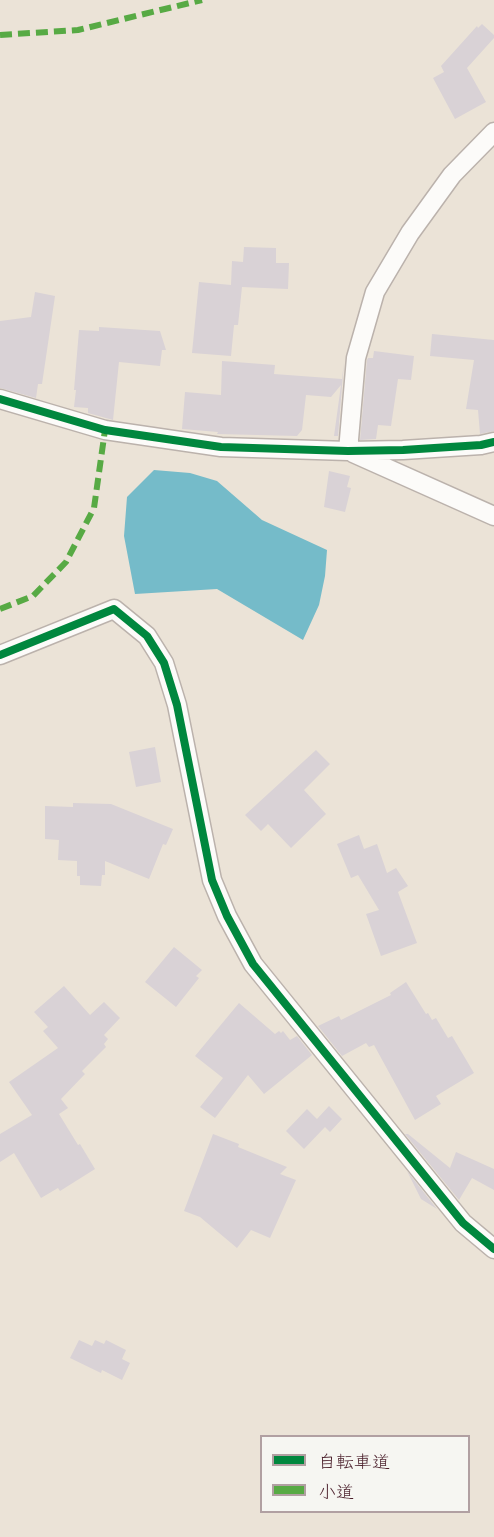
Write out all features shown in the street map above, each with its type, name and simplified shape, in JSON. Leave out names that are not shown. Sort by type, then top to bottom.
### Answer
[{"type":"street","points":[[348,451],[356,358],[375,292],[410,233],[452,175],[494,132]]},
{"type":"street","points":[[0,399],[105,430],[221,447],[348,451],[403,450],[494,442]]},
{"type":"street","points":[[348,451],[494,516]]},
{"type":"street","points":[[0,655],[114,609],[147,636],[164,663],[177,705],[212,880],[227,916],[253,964],[463,1223],[494,1249]]},
{"type":"water","points":[[154,470],[190,473],[217,481],[262,520],[327,550],[319,605],[303,640],[217,589],[135,594],[124,536],[127,497]]},
{"type":"building","points":[[482,24],[494,35],[494,38],[467,68],[486,102],[455,119],[433,78],[444,72],[441,66],[477,26],[478,28]]},
{"type":"building","points":[[244,247],[276,248],[276,263],[289,263],[288,289],[242,287],[238,325],[234,325],[231,356],[192,353],[199,282],[231,285],[232,261],[243,262]]},
{"type":"building","points":[[35,292],[55,296],[42,384],[38,384],[36,398],[0,388],[0,321],[31,317]]},
{"type":"building","points":[[99,327],[160,331],[166,350],[162,350],[160,366],[119,362],[113,420],[88,413],[88,408],[74,407],[79,330],[99,331]]},
{"type":"building","points":[[432,334],[494,340],[494,431],[480,434],[478,410],[466,409],[474,360],[430,356]]},
{"type":"building","points":[[374,351],[414,356],[411,380],[398,379],[391,426],[378,425],[376,439],[360,440],[367,360],[373,358]]},
{"type":"building","points":[[222,361],[275,365],[274,374],[342,379],[344,362],[338,436],[334,436],[341,385],[331,397],[306,395],[302,430],[297,436],[217,434],[218,432],[182,429],[185,392],[221,395]]},
{"type":"building","points":[[329,471],[350,476],[347,487],[351,488],[345,512],[324,507]]},
{"type":"building","points":[[155,747],[161,782],[136,787],[129,752]]},
{"type":"building","points":[[316,750],[330,764],[304,790],[326,814],[291,848],[268,824],[261,831],[245,815]]},
{"type":"building","points":[[73,803],[111,804],[173,829],[166,845],[163,844],[149,879],[105,861],[105,875],[102,875],[101,886],[80,885],[80,876],[77,876],[77,861],[58,860],[59,840],[45,839],[45,806],[73,807]]},
{"type":"building","points":[[359,835],[364,849],[377,844],[387,873],[396,868],[408,886],[398,892],[417,943],[381,956],[366,914],[379,910],[358,875],[351,878],[337,844]]},
{"type":"building","points":[[174,947],[202,970],[196,976],[199,978],[176,1007],[145,982]]},
{"type":"building","points":[[406,982],[426,1014],[428,1013],[432,1020],[436,1018],[448,1038],[452,1036],[474,1073],[436,1096],[441,1104],[415,1120],[374,1045],[369,1047],[366,1043],[342,1056],[318,1026],[339,1016],[341,1020],[391,995],[390,993]]},
{"type":"building","points":[[64,986],[90,1015],[104,1002],[120,1018],[104,1035],[108,1039],[104,1044],[106,1047],[82,1071],[85,1074],[61,1099],[68,1108],[59,1114],[95,1169],[60,1191],[58,1188],[41,1198],[14,1153],[0,1162],[0,1134],[32,1115],[9,1082],[58,1048],[43,1031],[48,1027],[34,1012]]},
{"type":"building","points":[[239,1003],[275,1034],[283,1031],[290,1040],[297,1036],[312,1055],[264,1094],[248,1075],[215,1118],[200,1107],[223,1078],[195,1056]]},
{"type":"building","points":[[329,1106],[342,1119],[330,1132],[325,1127],[304,1149],[286,1131],[307,1109],[317,1119]]},
{"type":"building","points":[[213,1134],[287,1167],[280,1174],[296,1180],[270,1238],[251,1230],[237,1248],[200,1217],[184,1211]]},
{"type":"building","points":[[405,1134],[408,1134],[450,1168],[456,1152],[494,1169],[494,1190],[472,1178],[459,1200]]},
{"type":"building","points":[[407,1171],[437,1209],[421,1199]]},
{"type":"building","points":[[79,1340],[92,1346],[95,1340],[104,1344],[106,1340],[126,1350],[122,1359],[130,1363],[122,1380],[70,1358]]},
{"type":"marked path","points":[[0,35],[78,30],[202,0]]},
{"type":"marked path","points":[[0,609],[33,596],[66,562],[94,508],[105,430]]},
{"type":"cycle path","points":[[0,399],[105,430],[221,447],[348,451],[403,450],[481,445],[494,442]]},
{"type":"cycle path","points":[[0,655],[114,609],[147,636],[164,663],[177,705],[212,880],[227,916],[253,964],[463,1223],[494,1249]]}]
